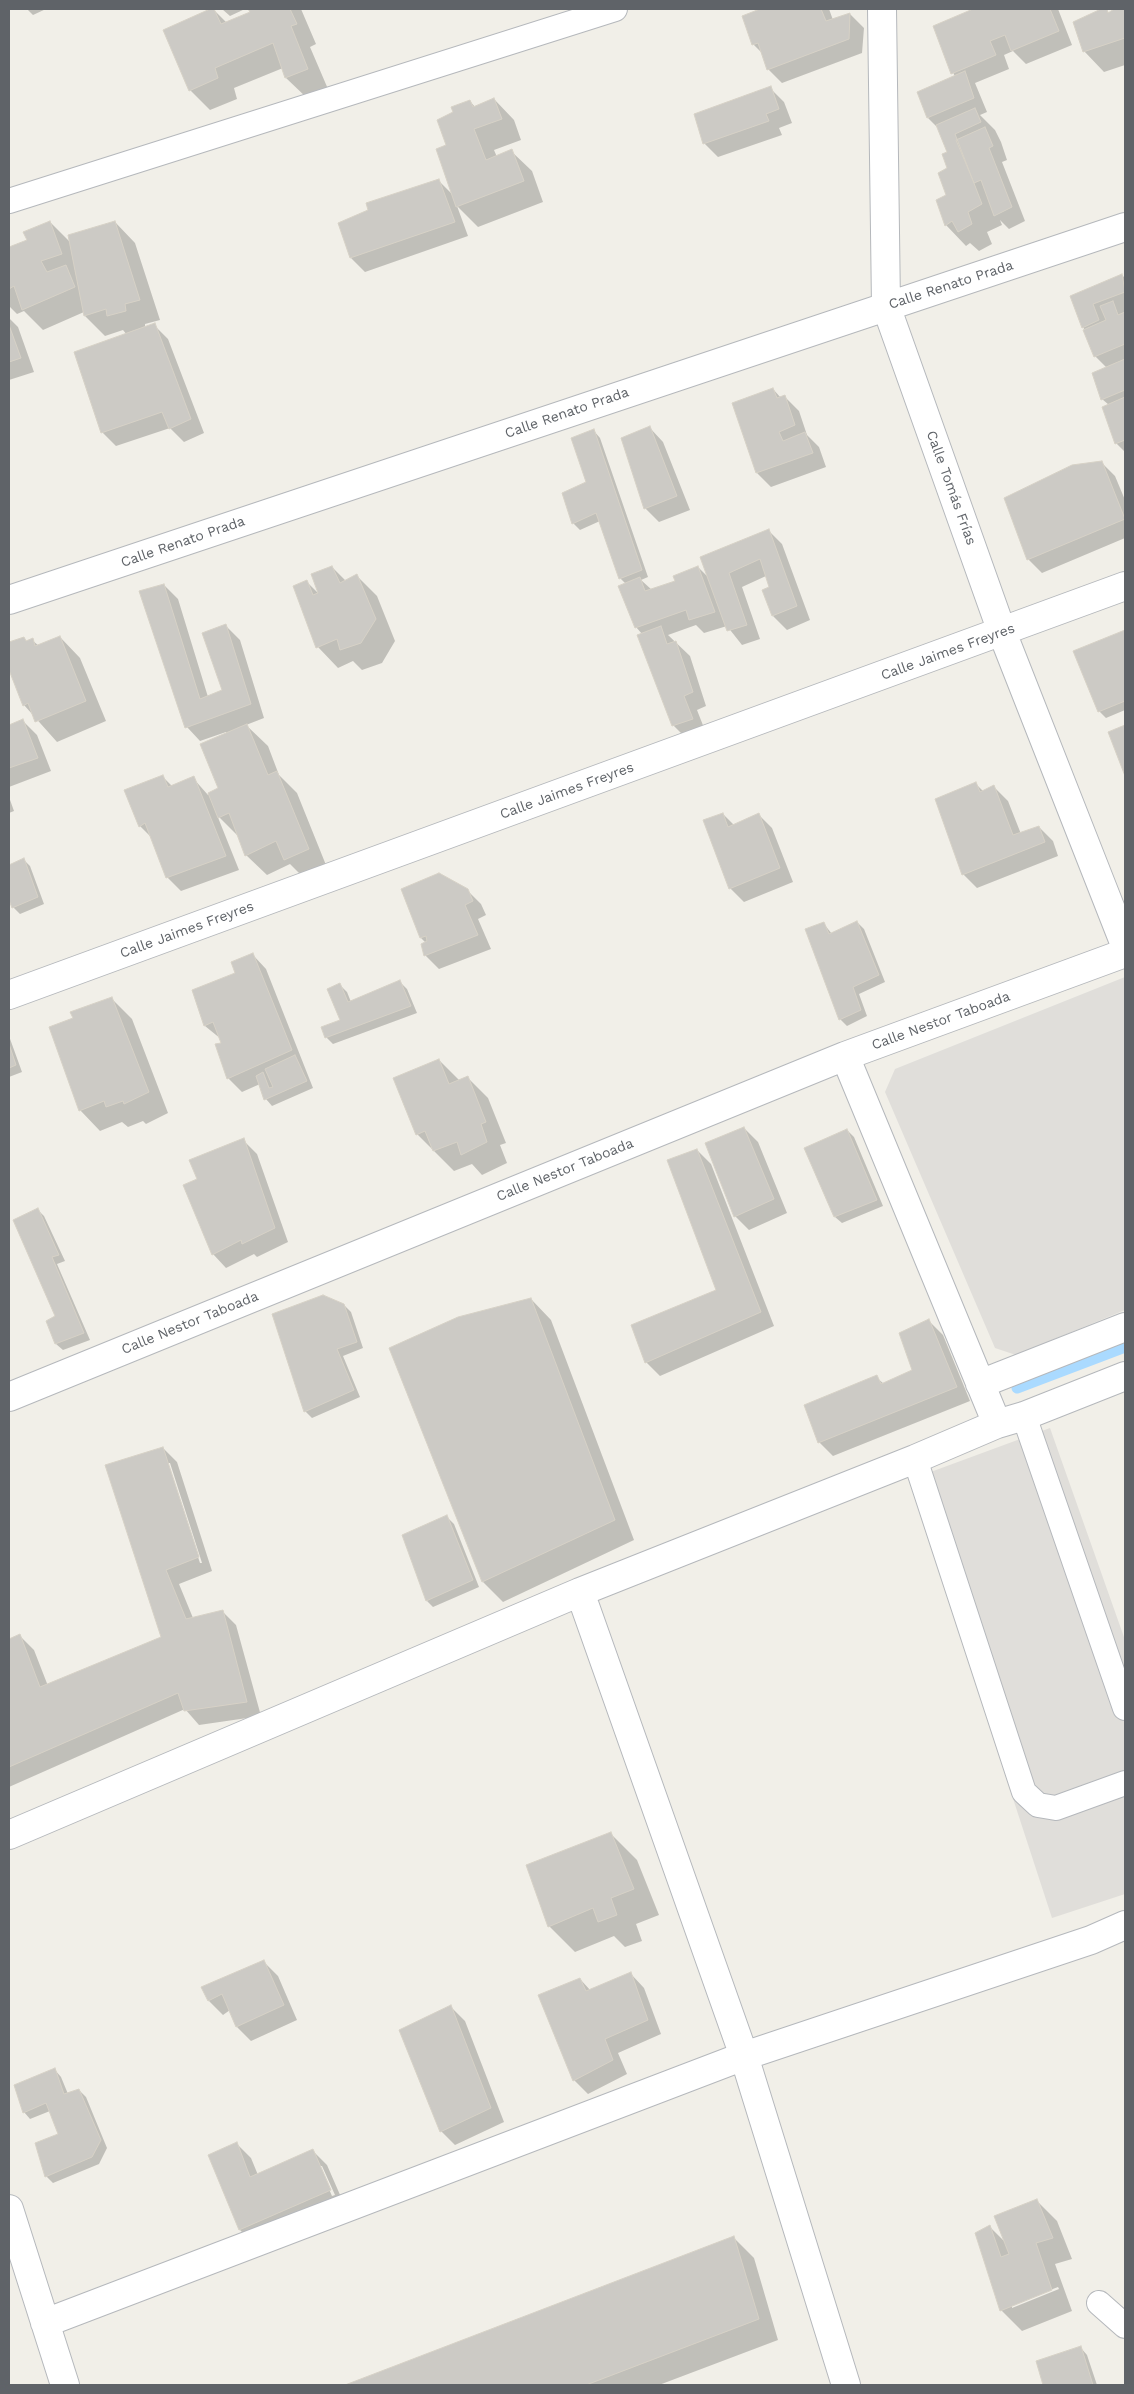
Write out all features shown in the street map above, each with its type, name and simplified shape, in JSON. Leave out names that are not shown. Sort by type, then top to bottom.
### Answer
[{"type":"street","name":"Calle Tomás Frías","points":[[882,9],[886,306],[1002,632],[1125,945]]},
{"type":"street","name":"Calle Renato Prada","points":[[9,600],[1125,227]]},
{"type":"street","name":"Calle Jaimes Freyres","points":[[9,995],[1125,586]]},
{"type":"street","name":"Calle Nestor Taboada","points":[[9,1397],[845,1056],[1125,953]]},
{"type":"street","points":[[845,1056],[997,1424]]},
{"type":"street","points":[[980,1384],[1125,1327]]},
{"type":"street","points":[[9,1835],[580,1592],[915,1459],[997,1424],[1024,1416],[1125,1376]]},
{"type":"street","points":[[580,1592],[744,2056],[846,2385]]},
{"type":"street","points":[[45,2323],[744,2056],[1091,1940],[1125,1925]]},
{"type":"street","points":[[9,2209],[65,2385]]},
{"type":"lane","points":[[9,201],[615,9]]},
{"type":"lane","points":[[1024,1416],[1125,1708]]},
{"type":"lane","points":[[915,1459],[1024,1792],[1038,1805],[1056,1808],[1125,1783]]},
{"type":"lane","points":[[1099,2303],[1125,2326]]},
{"type":"shaded area","points":[[1125,977],[1125,1310],[1016,1355],[995,1348],[885,1092],[895,1069]]},
{"type":"shaded area","points":[[1050,1428],[1125,1640],[1125,1894],[1052,1918],[909,1480]]},
{"type":"building","points":[[210,9],[214,9],[221,24],[250,12],[248,9],[290,9],[297,24],[291,26],[308,69],[285,78],[273,43],[215,68],[218,78],[189,91],[163,30]]},
{"type":"building","points":[[760,9],[821,9],[826,21],[850,13],[849,39],[767,70],[758,43],[752,45],[742,16]]},
{"type":"building","points":[[973,9],[1050,9],[1059,31],[1011,51],[1005,35],[990,41],[996,55],[951,74],[933,26]]},
{"type":"building","points":[[1101,9],[1107,9],[1108,13],[1114,9],[1125,9],[1125,38],[1083,52],[1073,22]]},
{"type":"building","points":[[965,71],[974,98],[927,118],[917,92]]},
{"type":"building","points":[[771,86],[779,109],[766,114],[769,121],[703,144],[694,114]]},
{"type":"building","points":[[494,98],[502,119],[474,129],[486,160],[512,149],[524,181],[456,207],[436,149],[446,145],[437,120],[453,112],[451,107],[470,100],[473,107]]},
{"type":"building","points":[[975,108],[981,122],[955,134],[982,204],[968,212],[972,224],[958,232],[952,221],[945,226],[936,200],[946,195],[938,173],[947,168],[942,154],[947,152],[936,125]]},
{"type":"building","points":[[985,127],[993,146],[989,148],[1012,207],[994,216],[981,180],[974,183],[956,140]]},
{"type":"building","points":[[439,179],[455,222],[350,258],[338,223],[368,210],[366,203]]},
{"type":"building","points":[[50,221],[62,254],[41,261],[47,272],[66,265],[75,287],[22,310],[14,286],[9,289],[9,247],[27,240],[23,232]]},
{"type":"building","points":[[115,221],[140,300],[125,304],[126,311],[107,316],[106,309],[84,316],[68,235]]},
{"type":"building","points":[[1122,274],[1125,292],[1093,304],[1099,320],[1082,328],[1070,296]]},
{"type":"building","points":[[1113,301],[1118,315],[1125,312],[1125,344],[1094,357],[1083,330],[1106,320],[1100,306]]},
{"type":"building","points":[[155,323],[191,419],[169,429],[162,412],[101,433],[74,352]]},
{"type":"building","points":[[9,325],[21,358],[9,362]]},
{"type":"building","points":[[1125,359],[1125,390],[1101,400],[1092,373]]},
{"type":"building","points":[[773,388],[777,398],[785,395],[795,425],[779,432],[783,441],[805,432],[813,453],[756,473],[732,403]]},
{"type":"building","points":[[1125,397],[1125,440],[1115,444],[1102,407]]},
{"type":"building","points":[[650,426],[677,496],[644,509],[621,438]]},
{"type":"building","points":[[594,429],[642,570],[619,579],[596,513],[572,524],[562,493],[586,482],[571,438]]},
{"type":"building","points":[[1102,461],[1125,519],[1027,560],[1004,498],[1072,465]]},
{"type":"building","points":[[769,529],[797,606],[772,616],[762,590],[769,587],[760,559],[729,573],[747,625],[727,631],[700,557]]},
{"type":"building","points":[[332,566],[340,583],[357,574],[376,619],[361,643],[340,650],[337,639],[316,648],[293,586],[307,580],[313,595],[318,593],[311,574]]},
{"type":"building","points":[[698,566],[715,612],[689,620],[686,610],[635,628],[618,586],[640,577],[645,591],[675,581],[673,576]]},
{"type":"building","points":[[164,584],[200,699],[222,690],[202,633],[226,624],[251,704],[185,728],[139,591]]},
{"type":"building","points":[[661,626],[667,644],[676,641],[693,692],[684,696],[693,719],[672,726],[637,635]]},
{"type":"building","points":[[1125,630],[1125,701],[1098,712],[1073,651]]},
{"type":"building","points":[[60,636],[86,701],[35,722],[28,703],[23,706],[9,670],[9,642],[24,637],[26,641],[33,638],[35,646]]},
{"type":"building","points":[[23,719],[38,758],[9,768],[9,725]]},
{"type":"building","points":[[247,724],[268,775],[277,771],[309,849],[284,860],[276,841],[245,856],[229,813],[218,818],[208,793],[218,788],[200,744]]},
{"type":"building","points":[[1125,725],[1125,776],[1108,732]]},
{"type":"building","points":[[163,775],[168,787],[194,776],[226,856],[166,878],[145,823],[139,827],[124,790]]},
{"type":"building","points":[[976,782],[980,792],[994,785],[1013,835],[1039,826],[1045,842],[962,875],[935,799]]},
{"type":"building","points":[[723,813],[728,827],[759,813],[780,868],[729,889],[703,820]]},
{"type":"building","points":[[24,858],[38,897],[12,908],[9,900],[9,865]]},
{"type":"building","points":[[439,873],[468,889],[473,901],[465,905],[478,935],[424,956],[421,944],[427,941],[426,936],[420,938],[401,889]]},
{"type":"building","points":[[857,921],[879,975],[853,987],[861,1010],[839,1020],[805,929],[824,922],[829,934]]},
{"type":"building","points":[[253,953],[292,1050],[227,1079],[215,1044],[221,1043],[213,1022],[204,1026],[192,990],[235,973],[231,962]]},
{"type":"building","points":[[400,980],[411,1006],[325,1038],[321,1027],[340,1020],[327,989],[340,983],[348,1002]]},
{"type":"building","points":[[112,997],[149,1092],[124,1104],[123,1101],[106,1107],[104,1101],[79,1111],[49,1027],[73,1018],[70,1012]]},
{"type":"building","points":[[9,1044],[16,1065],[9,1068]]},
{"type":"building","points":[[295,1055],[307,1081],[264,1100],[256,1076],[263,1072],[269,1088],[273,1087],[265,1069]]},
{"type":"building","points":[[439,1059],[449,1084],[468,1076],[486,1122],[481,1124],[487,1142],[461,1155],[457,1142],[433,1151],[425,1131],[416,1135],[393,1078]]},
{"type":"building","points":[[744,1127],[774,1199],[734,1217],[705,1143]]},
{"type":"building","points":[[847,1129],[877,1200],[834,1217],[804,1148]]},
{"type":"building","points":[[244,1138],[275,1228],[242,1244],[241,1240],[212,1255],[183,1185],[197,1179],[189,1160]]},
{"type":"building","points":[[697,1149],[761,1312],[645,1363],[631,1325],[716,1290],[667,1160]]},
{"type":"building","points":[[38,1208],[59,1255],[52,1257],[84,1333],[55,1344],[46,1321],[55,1316],[13,1220]]},
{"type":"building","points":[[323,1295],[344,1304],[357,1342],[337,1349],[354,1390],[304,1412],[272,1314]]},
{"type":"building","points":[[531,1298],[615,1520],[482,1582],[389,1348],[458,1317]]},
{"type":"building","points":[[929,1319],[957,1387],[818,1443],[804,1405],[877,1375],[881,1384],[912,1370],[899,1333]]},
{"type":"building","points":[[163,1447],[199,1557],[166,1570],[186,1619],[223,1610],[247,1702],[184,1711],[178,1693],[9,1767],[9,1639],[20,1634],[40,1687],[161,1637],[105,1465]]},
{"type":"building","points":[[447,1515],[473,1580],[426,1601],[402,1535]]},
{"type":"building","points":[[611,1832],[634,1889],[611,1898],[617,1915],[598,1922],[593,1908],[548,1927],[526,1865]]},
{"type":"building","points":[[264,1960],[284,2005],[236,2027],[222,1994],[208,2001],[201,1987]]},
{"type":"building","points":[[631,1972],[648,2020],[605,2039],[613,2060],[573,2081],[538,1995],[580,1978],[586,1991]]},
{"type":"building","points":[[451,2005],[491,2108],[440,2132],[399,2030]]},
{"type":"building","points":[[55,2068],[64,2094],[79,2089],[101,2140],[92,2157],[45,2177],[35,2143],[58,2134],[46,2103],[23,2113],[14,2085]]},
{"type":"building","points":[[237,2142],[250,2177],[313,2149],[331,2190],[239,2230],[208,2155]]},
{"type":"building","points":[[1037,2199],[1053,2238],[1036,2243],[1052,2290],[1000,2311],[975,2233],[990,2225],[1001,2257],[1009,2254],[994,2216]]},
{"type":"building","points":[[734,2236],[759,2319],[586,2385],[345,2385]]},
{"type":"building","points":[[1081,2346],[1093,2385],[1043,2385],[1036,2361]]},
{"type":"waterway","points":[[1017,1388],[1125,1347]]}]
